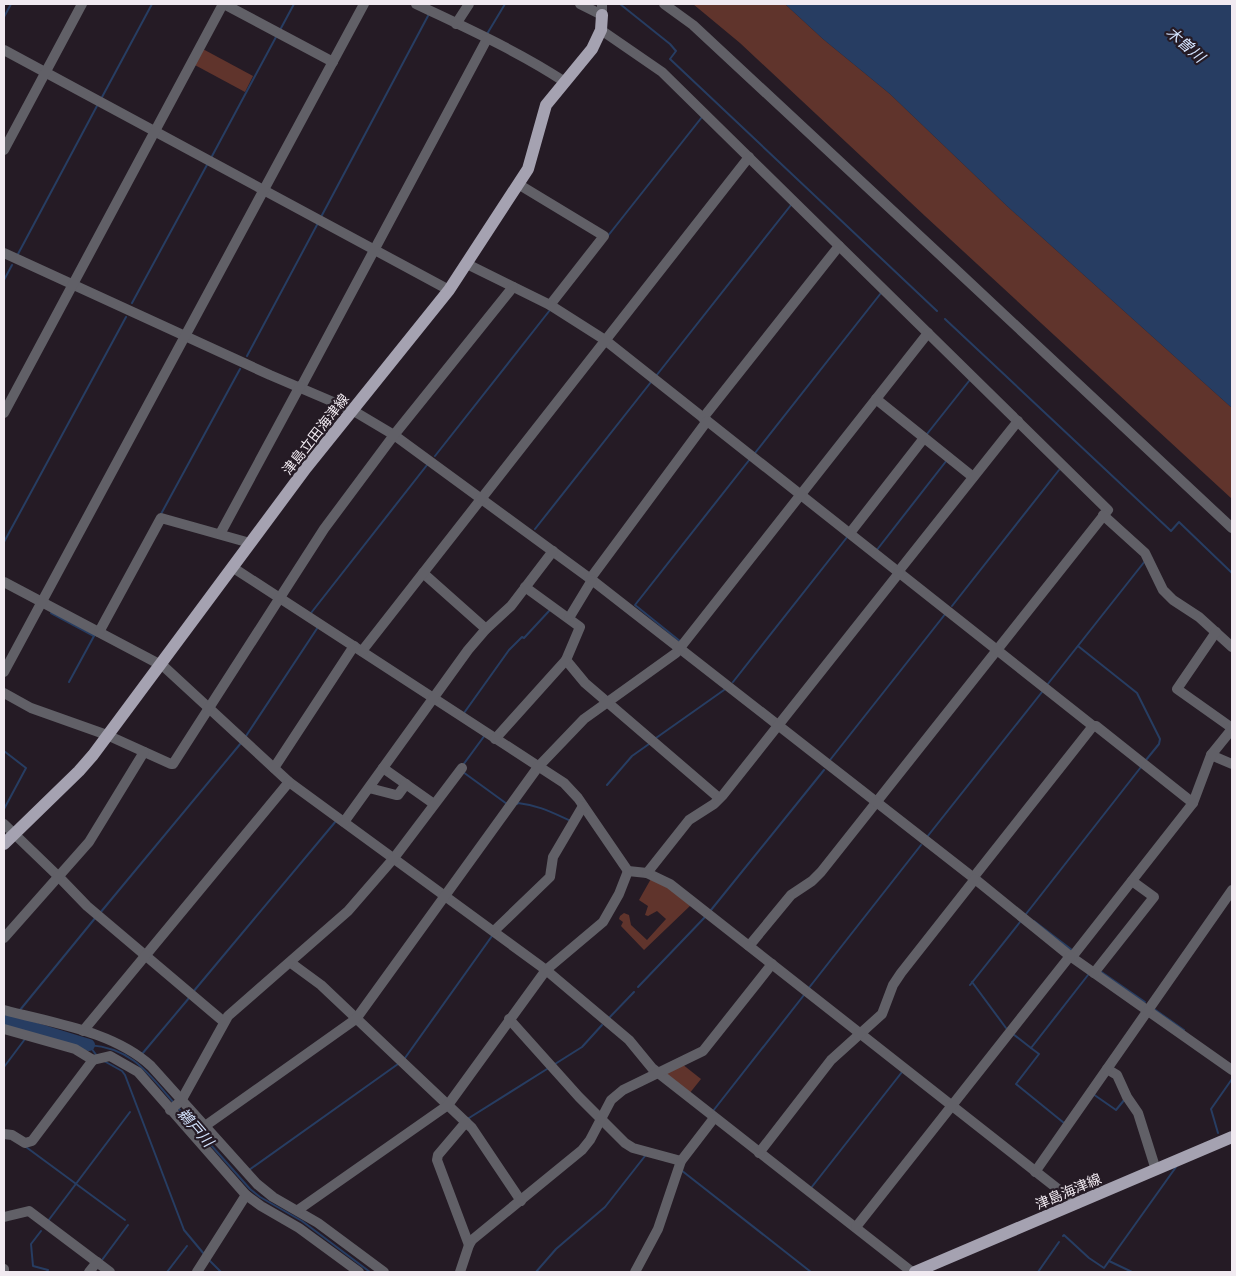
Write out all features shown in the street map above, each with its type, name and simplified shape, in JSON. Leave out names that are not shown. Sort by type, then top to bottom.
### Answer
[{"type":"main road","name":"津島立田海津線","points":[[4,844],[79,771],[306,468],[449,290],[528,169],[546,105],[592,49],[601,30],[602,9]]},
{"type":"main road","name":"津島海津線","points":[[914,1272],[1232,1137]]},
{"type":"street","points":[[4,150],[82,4]]},
{"type":"street","points":[[4,412],[223,4],[333,62]]},
{"type":"street","points":[[4,672],[364,4]]},
{"type":"street","points":[[416,4],[540,66],[565,82]]},
{"type":"street","points":[[456,24],[469,4]]},
{"type":"street","points":[[580,4],[602,9]]},
{"type":"street","points":[[664,4],[693,25],[1232,528]]},
{"type":"street","points":[[601,30],[662,72],[1108,510],[821,872],[812,881],[791,895],[749,946]]},
{"type":"street","points":[[220,534],[487,39]]},
{"type":"street","points":[[4,50],[449,290]]},
{"type":"street","points":[[274,768],[358,649],[423,573],[749,157]]},
{"type":"street","points":[[518,184],[604,236],[550,305]]},
{"type":"street","points":[[569,618],[591,579],[705,420],[839,246]]},
{"type":"street","points":[[4,252],[352,410],[394,435],[591,579],[1071,956],[1232,1070]]},
{"type":"street","points":[[467,264],[550,305],[605,340],[1193,803]]},
{"type":"street","points":[[4,693],[31,708],[107,735],[173,764],[324,529],[394,435],[513,287]]},
{"type":"street","points":[[205,1126],[356,1019],[538,768],[584,719],[676,653],[928,333]]},
{"type":"street","points":[[876,399],[973,477]]},
{"type":"street","points":[[647,873],[689,820],[719,798],[778,727],[1018,421]]},
{"type":"street","points":[[850,533],[924,438]]},
{"type":"street","points":[[1103,516],[1111,521],[1145,553],[1163,590],[1199,617],[1232,647]]},
{"type":"street","points":[[99,632],[161,518],[250,543]]},
{"type":"street","points":[[344,822],[468,650],[486,629],[511,606],[553,551]]},
{"type":"street","points":[[232,567],[538,768],[564,783],[583,806],[628,871],[647,873],[670,884],[1077,1204]]},
{"type":"street","points":[[423,573],[486,629]]},
{"type":"street","points":[[4,582],[160,664],[289,782],[546,970],[629,1040],[658,1074],[914,1272]]},
{"type":"street","points":[[495,739],[566,660],[580,627],[526,587]]},
{"type":"street","points":[[856,1227],[1193,803],[1211,755],[1232,729],[1176,689],[1216,632]]},
{"type":"street","points":[[566,660],[585,682],[719,798]]},
{"type":"street","points":[[760,1153],[831,1060],[882,1014],[893,986],[901,973],[1093,726]]},
{"type":"street","points":[[4,938],[89,842],[144,752]]},
{"type":"street","points":[[1211,755],[1232,764]]},
{"type":"street","points":[[383,768],[434,804]]},
{"type":"street","points":[[170,1110],[181,1100],[228,1016],[348,911],[394,858],[462,768]]},
{"type":"street","points":[[83,1031],[289,782]]},
{"type":"street","points":[[370,786],[373,789],[398,795],[406,784]]},
{"type":"street","points":[[494,932],[550,877],[553,857],[583,806]]},
{"type":"street","points":[[4,824],[87,906],[224,1022]]},
{"type":"street","points":[[298,1210],[448,1105],[546,970],[603,922],[619,894],[628,871]]},
{"type":"street","points":[[1094,973],[1154,898],[1132,881]]},
{"type":"street","points":[[1035,1172],[1232,890]]},
{"type":"street","points":[[291,962],[321,986],[466,1122],[478,1135],[521,1201]]},
{"type":"street","points":[[460,1272],[468,1245],[582,1150],[590,1140],[611,1100],[623,1090],[703,1051],[772,964]]},
{"type":"street","points":[[4,1010],[111,1040],[138,1054],[257,1184],[273,1197],[298,1210],[384,1272]]},
{"type":"street","points":[[509,1019],[627,1145],[681,1161]]},
{"type":"street","points":[[4,1029],[75,1049],[98,1059]]},
{"type":"street","points":[[4,1134],[12,1135],[25,1143],[32,1141],[98,1059],[110,1056],[138,1072],[246,1195],[298,1228],[358,1272]]},
{"type":"street","points":[[1107,1069],[1117,1075],[1138,1113],[1156,1170]]},
{"type":"street","points":[[635,1272],[658,1229],[681,1161],[714,1118]]},
{"type":"street","points":[[466,1122],[438,1155],[437,1160],[468,1245]]},
{"type":"street","points":[[197,1272],[246,1195]]},
{"type":"street","points":[[4,1217],[29,1211],[110,1272]]},
{"type":"street","points":[[89,1272],[96,1262]]},
{"type":"shaded area","points":[[693,4],[785,4],[823,39],[890,94],[1007,206],[1232,408],[1232,499],[740,43]]},
{"type":"shaded area","points":[[201,48],[253,76],[245,92],[193,64]]},
{"type":"shaded area","points":[[652,877],[692,904],[644,950],[621,926],[623,922],[619,919],[624,913],[629,915],[631,925],[647,940],[666,919],[657,911],[648,916],[645,915],[648,906],[639,900]]},
{"type":"shaded area","points":[[682,1064],[701,1079],[689,1094],[663,1073]]},
{"type":"water","name":"木曽川","points":[[785,4],[1232,4],[1232,408],[1007,206],[890,94],[823,39]]},
{"type":"waterway","points":[[4,17],[11,4]]},
{"type":"waterway","points":[[101,99],[152,4]]},
{"type":"waterway","points":[[280,30],[294,4]]},
{"type":"waterway","points":[[487,34],[505,4]]},
{"type":"waterway","points":[[620,4],[670,44],[676,51],[670,59],[937,311]]},
{"type":"waterway","points":[[321,217],[429,14]]},
{"type":"waterway","points":[[211,158],[276,37]]},
{"type":"waterway","points":[[18,254],[98,104]]},
{"type":"waterway","points":[[607,237],[702,117]]},
{"type":"waterway","points":[[132,303],[208,163]]},
{"type":"waterway","points":[[656,376],[791,205]]},
{"type":"waterway","points":[[247,356],[318,223]]},
{"type":"waterway","points":[[4,280],[12,265]]},
{"type":"waterway","points":[[755,453],[881,293]]},
{"type":"waterway","points":[[435,456],[550,310]]},
{"type":"waterway","points":[[4,542],[126,317]]},
{"type":"waterway","points":[[945,319],[1171,531],[1179,522],[1232,573]]},
{"type":"waterway","points":[[161,514],[240,369]]},
{"type":"waterway","points":[[927,434],[969,381]]},
{"type":"waterway","points":[[535,529],[651,382]]},
{"type":"waterway","points":[[681,642],[635,605],[750,459]]},
{"type":"waterway","points":[[876,551],[947,460]]},
{"type":"waterway","points":[[311,613],[427,465]]},
{"type":"waterway","points":[[952,606],[1059,470]]},
{"type":"waterway","points":[[733,682],[848,536]]},
{"type":"waterway","points":[[1047,685],[1145,561]]},
{"type":"waterway","points":[[464,713],[509,650],[522,637],[524,638],[549,611]]},
{"type":"waterway","points":[[51,613],[95,635]]},
{"type":"waterway","points":[[830,760],[946,613]]},
{"type":"waterway","points":[[246,736],[318,627]]},
{"type":"waterway","points":[[69,682],[94,636]]},
{"type":"waterway","points":[[1078,646],[1137,693],[1160,739],[1159,744],[1146,760]]},
{"type":"waterway","points":[[656,738],[724,690]]},
{"type":"waterway","points":[[927,837],[1042,692]]},
{"type":"waterway","points":[[463,765],[485,735]]},
{"type":"waterway","points":[[100,913],[241,743]]},
{"type":"waterway","points":[[607,785],[632,756],[649,744]]},
{"type":"waterway","points":[[4,751],[26,768],[4,809]]},
{"type":"waterway","points":[[1026,914],[1141,767]]},
{"type":"waterway","points":[[711,910],[824,770]]},
{"type":"waterway","points":[[463,772],[507,804]]},
{"type":"waterway","points":[[517,804],[539,807],[571,821]]},
{"type":"waterway","points":[[193,992],[336,821]]},
{"type":"waterway","points":[[808,989],[921,845]]},
{"type":"waterway","points":[[638,987],[706,916]]},
{"type":"waterway","points":[[20,1010],[96,917]]},
{"type":"waterway","points":[[1034,921],[1072,950]]},
{"type":"waterway","points":[[970,985],[1020,922]]},
{"type":"waterway","points":[[405,1058],[492,936]]},
{"type":"waterway","points":[[1100,971],[1145,1002]]},
{"type":"waterway","points":[[1064,1123],[1016,1084],[1039,1054],[1031,1048],[1088,975]]},
{"type":"waterway","points":[[972,982],[1006,1028]]},
{"type":"waterway","points":[[608,1019],[634,992]]},
{"type":"waterway","points":[[713,1111],[804,995]]},
{"type":"waterway","points":[[142,1054],[189,998]]},
{"type":"waterway","points":[[1154,1009],[1184,1030]]},
{"type":"waterway","name":"鵜戸川","points":[[4,1019],[89,1045]]},
{"type":"waterway","points":[[555,1064],[582,1047],[602,1025]]},
{"type":"waterway","points":[[1013,1034],[1031,1048]]},
{"type":"waterway","points":[[4,1067],[25,1039]]},
{"type":"waterway","name":"鵜戸川","points":[[89,1045],[104,1047],[128,1057],[147,1072],[174,1103]]},
{"type":"waterway","points":[[89,1045],[97,1056]]},
{"type":"waterway","points":[[104,1061],[122,1071],[125,1075],[184,1230],[204,1254]]},
{"type":"waterway","points":[[249,1170],[398,1064]]},
{"type":"waterway","points":[[469,1118],[547,1069]]},
{"type":"waterway","points":[[811,1188],[902,1072]]},
{"type":"waterway","points":[[1218,1133],[1211,1109],[1232,1079]]},
{"type":"waterway","points":[[1093,1094],[1116,1110],[1125,1099]]},
{"type":"waterway","name":"鵜戸川","points":[[179,1109],[250,1189],[260,1197],[302,1221],[370,1272]]},
{"type":"waterway","points":[[48,1221],[130,1112]]},
{"type":"waterway","points":[[26,1147],[125,1220]]},
{"type":"waterway","points":[[536,1272],[556,1249],[605,1207],[645,1156]]},
{"type":"waterway","points":[[1063,1236],[1104,1268],[1176,1167]]},
{"type":"waterway","points":[[681,1170],[811,1272]]},
{"type":"waterway","points":[[102,1260],[128,1225]]},
{"type":"waterway","points":[[41,1231],[31,1244],[33,1266],[48,1270],[47,1272]]},
{"type":"waterway","points":[[1038,1272],[1059,1242]]},
{"type":"waterway","points":[[167,1272],[187,1246]]},
{"type":"waterway","points":[[209,1260],[221,1272]]},
{"type":"waterway","points":[[1109,1261],[1132,1272]]}]
